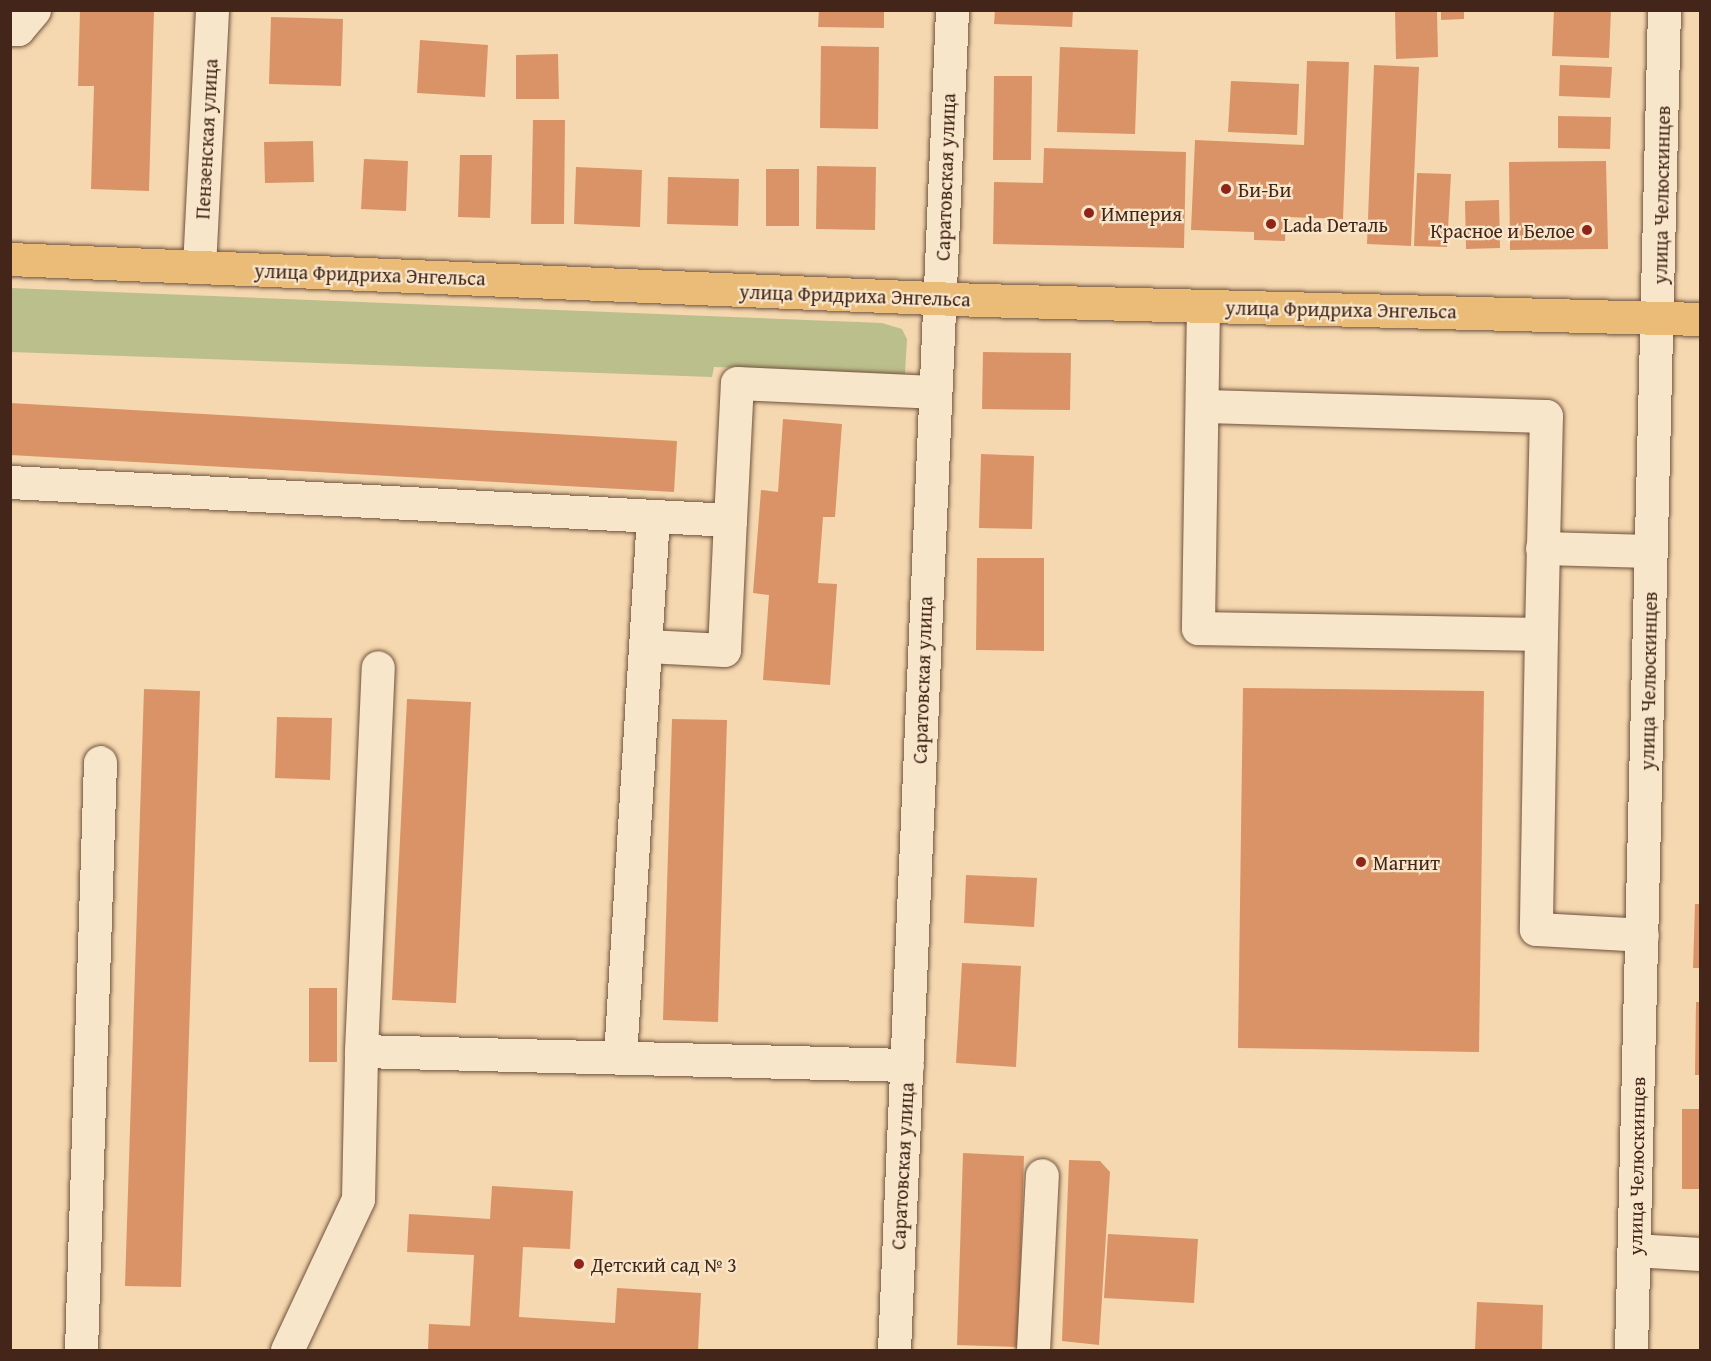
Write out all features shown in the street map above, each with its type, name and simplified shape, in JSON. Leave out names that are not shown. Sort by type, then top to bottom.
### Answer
[{"type":"main road","name":"улица Фридриха Энгельса","points":[[10,259],[940,298],[1701,318]]},
{"type":"street","points":[[10,29],[18,29],[34,10]]},
{"type":"street","name":"Пензенская улица","points":[[200,267],[212,10]]},
{"type":"street","name":"Саратовская улица","points":[[894,1350],[933,392],[940,298],[952,10]]},
{"type":"street","name":"улица Челюскинцев","points":[[1631,1350],[1664,10]]},
{"type":"street","points":[[1203,306],[1205,406],[1198,628],[1541,634]]},
{"type":"street","points":[[647,646],[724,650],[737,383],[933,392]]},
{"type":"street","points":[[1205,406],[1546,416],[1536,929],[1642,935]]},
{"type":"street","points":[[10,482],[730,520]]},
{"type":"street","points":[[620,1057],[647,646],[653,516]]},
{"type":"street","points":[[1542,548],[1651,551]]},
{"type":"street","points":[[287,1350],[358,1198],[361,1050],[378,667]]},
{"type":"street","points":[[81,1350],[100,762]]},
{"type":"street","points":[[361,1050],[907,1065]]},
{"type":"street","points":[[1033,1350],[1042,1175]]},
{"type":"street","points":[[1634,1250],[1701,1254]]},
{"type":"green space","points":[[11,288],[882,323],[902,329],[907,339],[905,374],[714,367],[712,377],[11,352]]},
{"type":"building","points":[[80,10],[154,10],[149,191],[91,189],[94,86],[78,86]]},
{"type":"building","points":[[819,10],[884,10],[884,28],[818,27]]},
{"type":"building","points":[[995,10],[1073,10],[1072,27],[994,24]]},
{"type":"building","points":[[1395,10],[1437,10],[1438,57],[1396,59]]},
{"type":"building","points":[[1441,10],[1464,10],[1464,19],[1441,20]]},
{"type":"building","points":[[1554,10],[1611,10],[1609,58],[1552,56]]},
{"type":"building","points":[[271,17],[343,19],[341,86],[269,84]]},
{"type":"building","points":[[420,40],[488,45],[485,97],[417,93]]},
{"type":"building","points":[[821,46],[879,47],[878,129],[820,128]]},
{"type":"building","points":[[1060,47],[1138,50],[1135,134],[1057,132]]},
{"type":"building","points":[[558,54],[559,99],[516,99],[516,55]]},
{"type":"building","points":[[1307,61],[1349,62],[1343,219],[1286,217],[1285,241],[1254,240],[1254,232],[1191,230],[1195,140],[1304,145]]},
{"type":"building","points":[[1374,65],[1419,67],[1411,246],[1367,244]]},
{"type":"building","points":[[1560,65],[1612,67],[1610,98],[1559,96]]},
{"type":"building","points":[[994,76],[1032,76],[1031,160],[993,160]]},
{"type":"building","points":[[1231,81],[1299,84],[1297,135],[1228,132]]},
{"type":"building","points":[[1558,116],[1611,117],[1610,149],[1558,148]]},
{"type":"building","points":[[533,120],[565,120],[564,224],[531,224]]},
{"type":"building","points":[[313,141],[314,182],[265,183],[264,142]]},
{"type":"building","name":"Империя","points":[[1044,148],[1186,152],[1184,248],[993,244],[994,182],[1043,183]]},
{"type":"building","points":[[460,155],[492,155],[490,218],[458,217]]},
{"type":"building","points":[[364,159],[408,161],[406,211],[361,209]]},
{"type":"building","points":[[1606,161],[1608,249],[1510,250],[1509,162]]},
{"type":"building","points":[[817,166],[876,167],[875,230],[816,229]]},
{"type":"building","points":[[576,167],[642,170],[640,227],[574,224]]},
{"type":"building","points":[[766,169],[799,169],[799,226],[766,226]]},
{"type":"building","points":[[1417,173],[1451,174],[1447,247],[1414,246]]},
{"type":"building","points":[[668,177],[739,179],[738,226],[667,224]]},
{"type":"building","points":[[1499,200],[1500,248],[1466,249],[1465,201]]},
{"type":"building","points":[[983,352],[1071,353],[1070,410],[982,409]]},
{"type":"building","points":[[10,403],[677,441],[674,492],[10,455]]},
{"type":"building","points":[[783,419],[842,424],[835,517],[823,517],[818,583],[837,584],[830,685],[763,680],[769,595],[753,593],[761,490],[778,492]]},
{"type":"building","points":[[981,454],[1034,456],[1032,529],[979,528]]},
{"type":"building","points":[[977,558],[1044,558],[1044,651],[976,650]]},
{"type":"building","name":"Магнит","points":[[1243,688],[1484,691],[1479,1052],[1238,1048]]},
{"type":"building","points":[[144,689],[200,691],[181,1287],[125,1286]]},
{"type":"building","points":[[407,699],[471,702],[456,1003],[392,1000]]},
{"type":"building","points":[[277,717],[332,718],[330,780],[275,778]]},
{"type":"building","points":[[672,719],[727,720],[718,1022],[663,1020]]},
{"type":"building","points":[[966,875],[1037,878],[1034,927],[964,923]]},
{"type":"building","points":[[1695,904],[1700,904],[1700,968],[1693,968]]},
{"type":"building","points":[[962,963],[1021,966],[1016,1067],[956,1063]]},
{"type":"building","points":[[309,988],[337,988],[337,1062],[309,1062]]},
{"type":"building","points":[[1696,1002],[1700,1002],[1700,1075],[1695,1075]]},
{"type":"building","points":[[1682,1109],[1700,1109],[1700,1189],[1682,1189]]},
{"type":"building","points":[[963,1153],[1024,1156],[1018,1347],[957,1345]]},
{"type":"building","points":[[1069,1160],[1100,1161],[1110,1172],[1099,1345],[1062,1341]]},
{"type":"building","points":[[492,1186],[573,1191],[570,1249],[523,1247],[519,1317],[615,1323],[617,1288],[701,1293],[698,1350],[428,1350],[429,1324],[470,1326],[474,1255],[407,1252],[409,1214],[490,1219]]},
{"type":"building","points":[[1108,1234],[1198,1239],[1194,1303],[1104,1298]]},
{"type":"building","points":[[1477,1302],[1543,1305],[1542,1350],[1475,1350]]},
{"type":"place","name":"Би-Би","points":[[1226,189]]},
{"type":"place","name":"Империя","points":[[1089,213]]},
{"type":"place","name":"Lada Dеталь","points":[[1271,224]]},
{"type":"place","name":"Красное и Белое","points":[[1587,230]]},
{"type":"place","name":"Магнит","points":[[1361,862]]},
{"type":"place","name":"Детский сад № 3","points":[[579,1264]]}]
